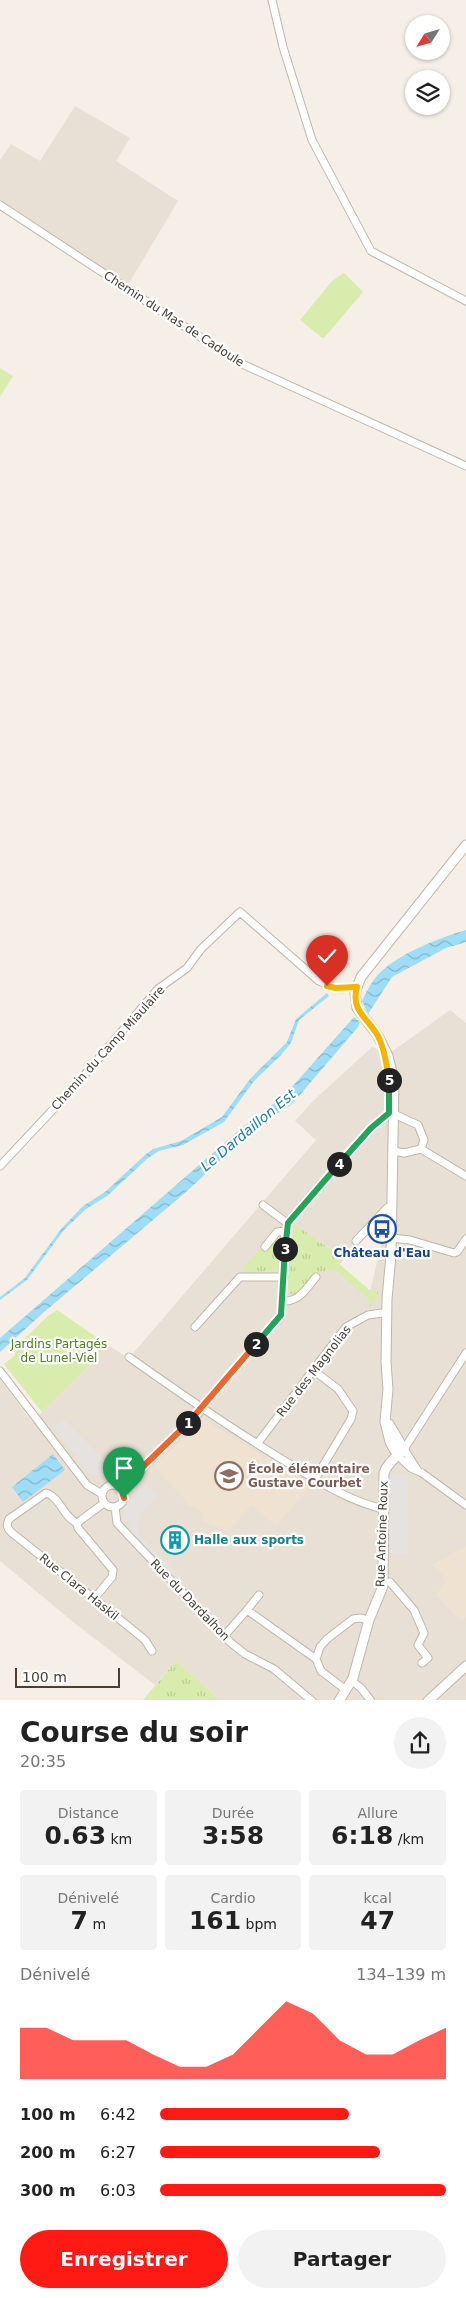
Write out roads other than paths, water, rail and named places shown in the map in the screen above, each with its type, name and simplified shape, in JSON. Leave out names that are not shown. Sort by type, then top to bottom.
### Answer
[{"type":"street","points":[[272,0],[283,47],[312,140],[371,250],[466,301]]},
{"type":"street","name":"Chemin du Mas de Cadoule","points":[[0,205],[222,353],[466,466]]},
{"type":"street","points":[[466,845],[361,977],[354,1002],[378,1036],[388,1056],[394,1081],[391,1114],[384,1313],[386,1420],[401,1453],[418,1471],[466,1505]]},
{"type":"street","name":"Chemin du Camp Miaulaire","points":[[0,1166],[75,1086],[158,988],[187,968],[202,949],[240,912],[327,986],[335,988],[357,987]]},
{"type":"street","points":[[391,1114],[412,1121],[421,1129],[424,1140],[421,1149]]},
{"type":"street","points":[[121,1488],[202,1408],[281,1315],[285,1231],[288,1223],[371,1128],[391,1114]]},
{"type":"street","points":[[391,1149],[404,1153],[421,1149],[466,1176]]},
{"type":"street","points":[[263,1205],[288,1223]]},
{"type":"street","points":[[384,1313],[391,1238],[389,1208]]},
{"type":"street","points":[[356,1241],[389,1208]]},
{"type":"street","points":[[265,1247],[277,1232],[285,1231]]},
{"type":"street","points":[[391,1238],[410,1240],[454,1253],[457,1252],[466,1239]]},
{"type":"street","points":[[195,1326],[240,1277],[284,1277]]},
{"type":"street","points":[[283,1301],[291,1302],[297,1299],[316,1277]]},
{"type":"street","name":"Rue des Magnolias","points":[[257,1444],[349,1324],[368,1315],[384,1313]]},
{"type":"street","points":[[401,1453],[466,1353]]},
{"type":"street","points":[[129,1357],[202,1408],[315,1479],[368,1506],[384,1509]]},
{"type":"street","points":[[313,1370],[338,1389],[353,1411],[351,1419],[315,1479]]},
{"type":"street","points":[[0,1371],[87,1485],[102,1494],[104,1503]]},
{"type":"street","name":"Rue Antoine Roux","points":[[339,1700],[352,1681],[361,1655],[369,1620],[383,1586],[385,1469],[401,1453]]},
{"type":"street","points":[[102,1494],[108,1486],[115,1485],[121,1488],[124,1498],[115,1507],[104,1503]]},
{"type":"street","name":"Rue Clara Haskil","points":[[77,1523],[71,1520],[52,1496],[46,1493],[9,1520],[7,1529],[145,1640],[152,1652]]},
{"type":"street","points":[[90,1595],[98,1594],[112,1577],[113,1570],[78,1528],[77,1523],[104,1503]]},
{"type":"street","name":"Rue du Dardalhon","points":[[115,1507],[117,1523],[128,1536],[224,1635],[245,1654],[268,1665],[312,1700]]},
{"type":"street","points":[[390,1582],[414,1610],[424,1633],[418,1645],[428,1658],[422,1663]]},
{"type":"street","points":[[224,1635],[259,1595]]},
{"type":"street","points":[[247,1610],[316,1659],[321,1671],[346,1690]]},
{"type":"street","points":[[316,1659],[320,1647],[327,1639],[353,1619],[369,1620]]},
{"type":"street","points":[[432,1699],[466,1666]]},
{"type":"street","points":[[352,1681],[371,1700]]},
{"type":"water","points":[[466,930],[466,942],[446,948],[392,977],[368,1014],[362,1001],[380,972],[423,946]]},
{"type":"water","points":[[327,993],[329,996],[299,1020],[291,1043],[254,1081],[224,1122],[183,1145],[159,1151],[148,1158],[107,1196],[86,1209],[64,1230],[27,1280],[0,1300],[0,1297],[24,1279],[62,1228],[83,1206],[105,1192],[153,1149],[181,1141],[222,1117],[250,1079],[287,1042],[296,1019]]},
{"type":"water","name":"Le Dardaillon Est","points":[[354,1017],[360,1022],[358,1027],[293,1103],[251,1132],[186,1192],[43,1313],[0,1352],[0,1338],[244,1126],[283,1097]]},
{"type":"water","points":[[53,1454],[65,1470],[23,1502],[12,1487]]},
{"type":"place","name":"Château d'Eau","points":[[382,1229]]},
{"type":"place","name":"École élémentaire Gustave Courbet","points":[[229,1476]]},
{"type":"place","name":"Halle aux sports","points":[[175,1540]]},
{"type":"park label","name":"Jardins Partagés de Lunel-Viel","points":[[59,1351]]}]
